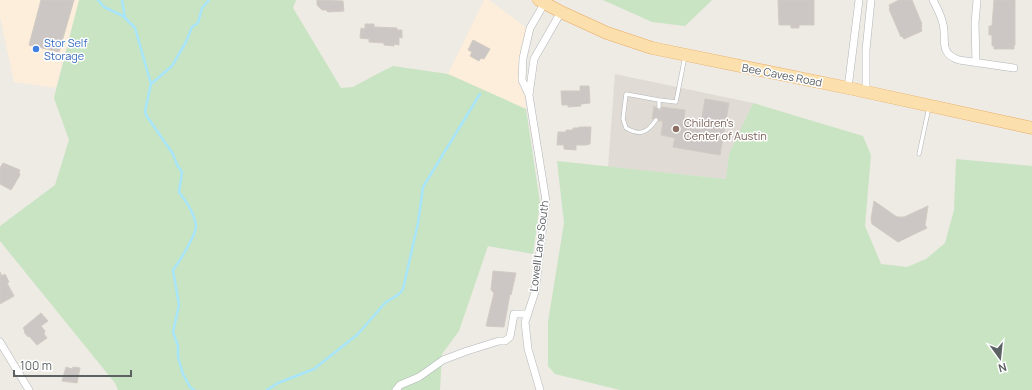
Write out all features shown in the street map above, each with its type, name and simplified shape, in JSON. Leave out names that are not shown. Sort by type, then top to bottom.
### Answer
[{"type":"main road","name":"Bee Caves Road","points":[[542,2],[607,33],[652,48],[848,88],[1032,128]]},
{"type":"street","points":[[848,88],[859,0]]},
{"type":"street","points":[[866,92],[866,50],[871,0]]},
{"type":"street","points":[[933,0],[943,25],[943,43],[951,57],[976,63],[1014,68]]},
{"type":"street","points":[[976,63],[975,23],[977,0]]},
{"type":"street","name":"Lowell Lane South","points":[[530,95],[522,80],[523,58],[530,28],[542,2]]},
{"type":"street","name":"Lowell Lane South","points":[[540,390],[528,349],[525,322],[535,292],[546,201],[530,95],[534,59],[561,12]]},
{"type":"street","points":[[396,390],[400,385],[419,377],[443,360],[498,341],[505,341],[510,337],[514,314],[528,314]]},
{"type":"street","points":[[0,342],[29,390]]},
{"type":"lane","points":[[656,120],[648,130],[641,133],[631,131],[626,128],[623,119],[626,94],[676,102],[685,55]]},
{"type":"lane","points":[[659,100],[659,107]]},
{"type":"lane","points":[[919,154],[929,106]]},
{"type":"shaded area","name":"Stor Self Storage","points":[[0,0],[79,0],[56,88],[14,82],[0,17]]},
{"type":"shaded area","points":[[484,0],[489,0],[527,28],[521,63],[526,109],[448,74]]},
{"type":"shaded area","name":"Children's Center of Austin","points":[[615,74],[753,103],[729,154],[726,179],[608,167]]},
{"type":"green space","points":[[79,0],[296,0],[293,8],[341,88],[353,87],[393,66],[448,74],[526,109],[540,203],[533,254],[488,246],[459,331],[442,354],[440,390],[118,390],[115,383],[0,241],[0,226],[55,185],[69,140],[54,98]]},
{"type":"green space","points":[[603,0],[712,0],[685,26],[652,22]]},
{"type":"green space","points":[[753,103],[863,136],[871,155],[865,226],[881,264],[907,267],[926,259],[945,243],[954,210],[956,159],[1032,166],[1032,390],[620,390],[555,374],[548,366],[548,322],[564,223],[557,161],[726,179],[729,154]]},
{"type":"building","points":[[41,0],[74,0],[59,52],[29,45]]},
{"type":"building","points":[[317,0],[343,1],[344,11],[328,12],[326,10],[322,10],[317,5]]},
{"type":"building","points":[[778,0],[814,0],[814,25],[799,25],[799,28],[791,28],[791,25],[779,25]]},
{"type":"building","points":[[899,0],[912,0],[922,24],[922,31],[904,39],[902,36],[901,37],[889,9],[889,5]]},
{"type":"building","points":[[994,0],[1015,0],[1014,49],[994,49],[994,46],[992,46],[992,35],[989,35],[989,26],[992,26]]},
{"type":"building","points":[[365,24],[374,24],[374,27],[397,28],[397,30],[402,30],[402,38],[399,37],[399,45],[384,45],[384,43],[369,42],[369,39],[360,38],[361,28],[365,29]]},
{"type":"building","points":[[473,40],[490,49],[484,59],[481,58],[479,61],[470,56],[472,52],[468,50]]},
{"type":"building","points":[[580,86],[589,86],[590,103],[581,104],[581,106],[568,107],[568,105],[562,105],[561,91],[580,91]]},
{"type":"building","points":[[705,99],[729,103],[720,155],[673,147],[675,138],[661,135],[663,121],[659,121],[657,117],[652,119],[654,106],[659,110],[661,110],[662,107],[685,110],[684,120],[701,122]]},
{"type":"building","points":[[591,127],[590,144],[576,145],[576,150],[564,149],[564,145],[557,145],[558,132],[566,132],[566,130],[573,130],[573,128]]},
{"type":"building","points":[[3,163],[20,170],[20,175],[11,190],[0,184],[0,168]]},
{"type":"building","points":[[874,201],[897,217],[904,217],[928,206],[925,225],[927,228],[898,242],[872,224],[871,219]]},
{"type":"building","points":[[493,271],[516,273],[511,295],[510,294],[504,327],[486,326],[494,293],[491,290]]},
{"type":"building","points":[[0,272],[2,276],[5,274],[9,282],[7,283],[14,296],[0,304]]},
{"type":"building","points":[[41,313],[48,321],[41,326],[45,331],[44,334],[47,338],[37,345],[29,336],[28,337],[23,328]]},
{"type":"building","points":[[66,367],[72,369],[73,367],[80,368],[77,383],[62,381]]},
{"type":"waterway","points":[[98,0],[104,7],[123,16],[135,28],[151,84]]},
{"type":"waterway","points":[[122,0],[125,17]]},
{"type":"waterway","points":[[194,390],[190,387],[183,374],[178,357],[178,346],[173,332],[179,305],[173,270],[191,241],[196,225],[190,207],[179,192],[182,172],[177,165],[173,154],[146,115],[145,111],[151,84],[172,66],[186,42],[192,27],[198,23],[202,8],[209,0]]},
{"type":"waterway","points":[[267,390],[278,383],[314,369],[358,334],[385,303],[399,294],[403,289],[418,223],[423,187],[480,94]]},
{"type":"place","name":"Stor Self Storage","points":[[36,49]]},
{"type":"place","name":"Children's Center of Austin","points":[[676,129]]}]
